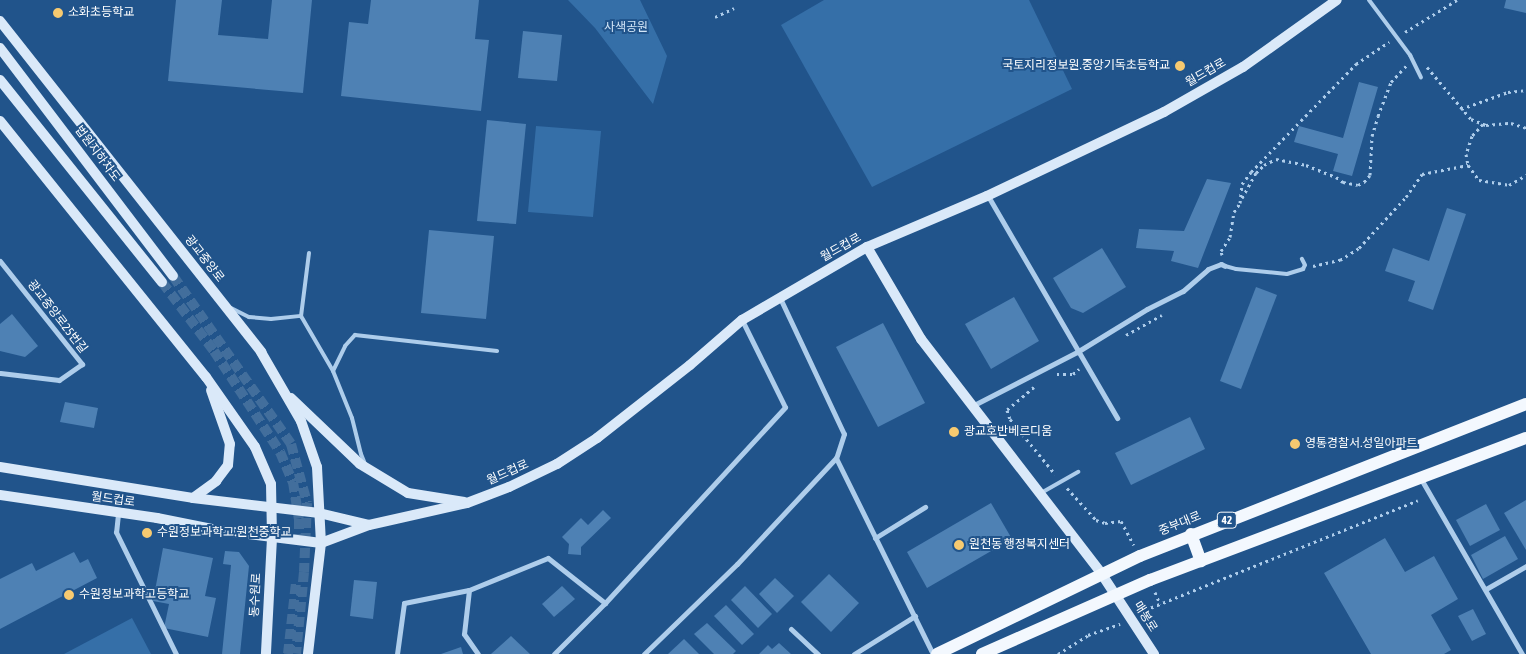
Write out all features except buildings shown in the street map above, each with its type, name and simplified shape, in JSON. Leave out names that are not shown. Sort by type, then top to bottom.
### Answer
[{"type":"main road","name":"중부대로","points":[[935,654],[1101,573],[1191,534],[1526,404]]},
{"type":"main road","name":"42","points":[[982,654],[1116,594],[1526,438]]},
{"type":"main road","points":[[1191,534],[1201,561]]},
{"type":"street","name":"월드컵로","points":[[0,495],[118,514],[157,518],[217,530],[321,543],[368,525],[467,503],[509,487],[557,464],[597,438],[690,365],[742,320],[780,298],[867,248],[987,196],[1164,112],[1243,66],[1337,0]]},
{"type":"street","name":"광교중앙로","points":[[0,21],[261,352],[300,420],[317,467],[321,543]]},
{"type":"street","name":"법원지하차도","points":[[0,48],[174,276]]},
{"type":"street","points":[[0,80],[162,282]]},
{"type":"street","points":[[0,121],[206,377],[256,447],[271,484],[272,538]]},
{"type":"street","points":[[987,196],[1117,418]]},
{"type":"street","name":"매봉로","points":[[867,248],[921,339],[1101,573],[1154,654]]},
{"type":"street","name":"광교중앙로25번길","points":[[0,261],[82,364],[59,380],[0,373]]},
{"type":"street","points":[[971,406],[1077,352],[1147,309],[1183,291],[1208,269],[1221,264],[1225,266]]},
{"type":"street","points":[[644,654],[737,564],[836,458],[844,434],[780,298]]},
{"type":"street","points":[[554,654],[605,603],[785,407],[742,320]]},
{"type":"street","points":[[193,498],[216,481],[228,465],[230,444],[206,377]]},
{"type":"street","points":[[283,390],[360,464],[368,469],[408,493],[467,503]]},
{"type":"street","points":[[836,458],[935,654]]},
{"type":"street","name":"월드컵로","points":[[0,467],[193,498],[319,513],[368,525]]},
{"type":"street","points":[[1421,479],[1522,654]]},
{"type":"street","points":[[876,538],[925,507]]},
{"type":"street","points":[[118,514],[116,532],[176,654]]},
{"type":"street","name":"동수원로","points":[[266,654],[272,538]]},
{"type":"street","points":[[308,654],[321,543]]},
{"type":"street","points":[[397,654],[404,603],[469,590],[548,558],[605,603]]},
{"type":"street","points":[[1486,589],[1526,566]]},
{"type":"street","points":[[469,590],[464,634],[478,654]]},
{"type":"street","points":[[854,654],[915,616]]},
{"type":"street","points":[[791,629],[818,654]]},
{"type":"lane","points":[[1369,0],[1398,36],[1421,78]]},
{"type":"lane","points":[[309,253],[301,316],[333,371],[352,418],[360,454],[368,469]]},
{"type":"lane","points":[[1225,266],[1236,269],[1287,274],[1303,270],[1306,265],[1302,259]]},
{"type":"lane","points":[[224,305],[250,317],[271,319],[301,316]]},
{"type":"lane","points":[[333,371],[345,346],[355,335],[497,350]]},
{"type":"lane","points":[[1039,494],[1078,472]]},
{"type":"path","points":[[1240,203],[1242,184],[1271,150],[1356,64],[1457,0]]},
{"type":"path","points":[[715,17],[734,8]]},
{"type":"path","points":[[1225,266],[1221,252],[1230,237],[1234,212],[1256,173],[1264,165],[1276,159],[1306,165],[1336,176],[1343,182],[1358,185],[1364,182],[1370,175],[1372,136],[1391,82],[1412,62],[1420,62],[1434,73],[1461,109],[1471,119],[1484,124],[1511,123],[1526,128]]},
{"type":"path","points":[[1461,109],[1508,92],[1526,90]]},
{"type":"path","points":[[1484,124],[1472,136],[1466,154],[1468,165],[1479,180],[1509,185],[1526,174]]},
{"type":"path","points":[[1309,266],[1340,260],[1359,248],[1401,202],[1422,174],[1468,165]]},
{"type":"path","points":[[1010,419],[1096,520],[1105,523],[1121,521]]},
{"type":"path","points":[[1153,628],[1145,610],[1418,500]]},
{"type":"path","points":[[1058,654],[1088,635],[1106,630]]},
{"type":"green space","name":"사색공원","points":[[568,0],[640,0],[667,56],[653,104],[595,28]]},
{"type":"green space","points":[[824,0],[1029,0],[1072,89],[872,187],[781,25]]},
{"type":"green space","points":[[536,126],[601,131],[593,217],[528,212]]},
{"type":"green space","points":[[132,618],[151,654],[64,654]]},
{"type":"tunnel","points":[[173,276],[291,444],[307,503],[304,572],[296,654]]},
{"type":"tunnel","points":[[162,282],[214,351],[280,452],[293,482],[299,519],[299,548]]},
{"type":"tunnel","points":[[288,654],[296,583]]},
{"type":"place","name":"소화초등학교","points":[[58,13]]},
{"type":"place","name":"국토지리정보원.중앙기독초등학교","points":[[1180,66]]},
{"type":"place","name":"광교호반베르디움","points":[[954,432]]},
{"type":"place","name":"영통경찰서.성일아파트","points":[[1295,444]]},
{"type":"place","name":"수원정보과학고.원천중학교","points":[[147,533]]},
{"type":"place","name":"원천동 행정복지센터","points":[[959,545]]},
{"type":"place","name":"수원정보과학고등학교","points":[[69,595]]}]
